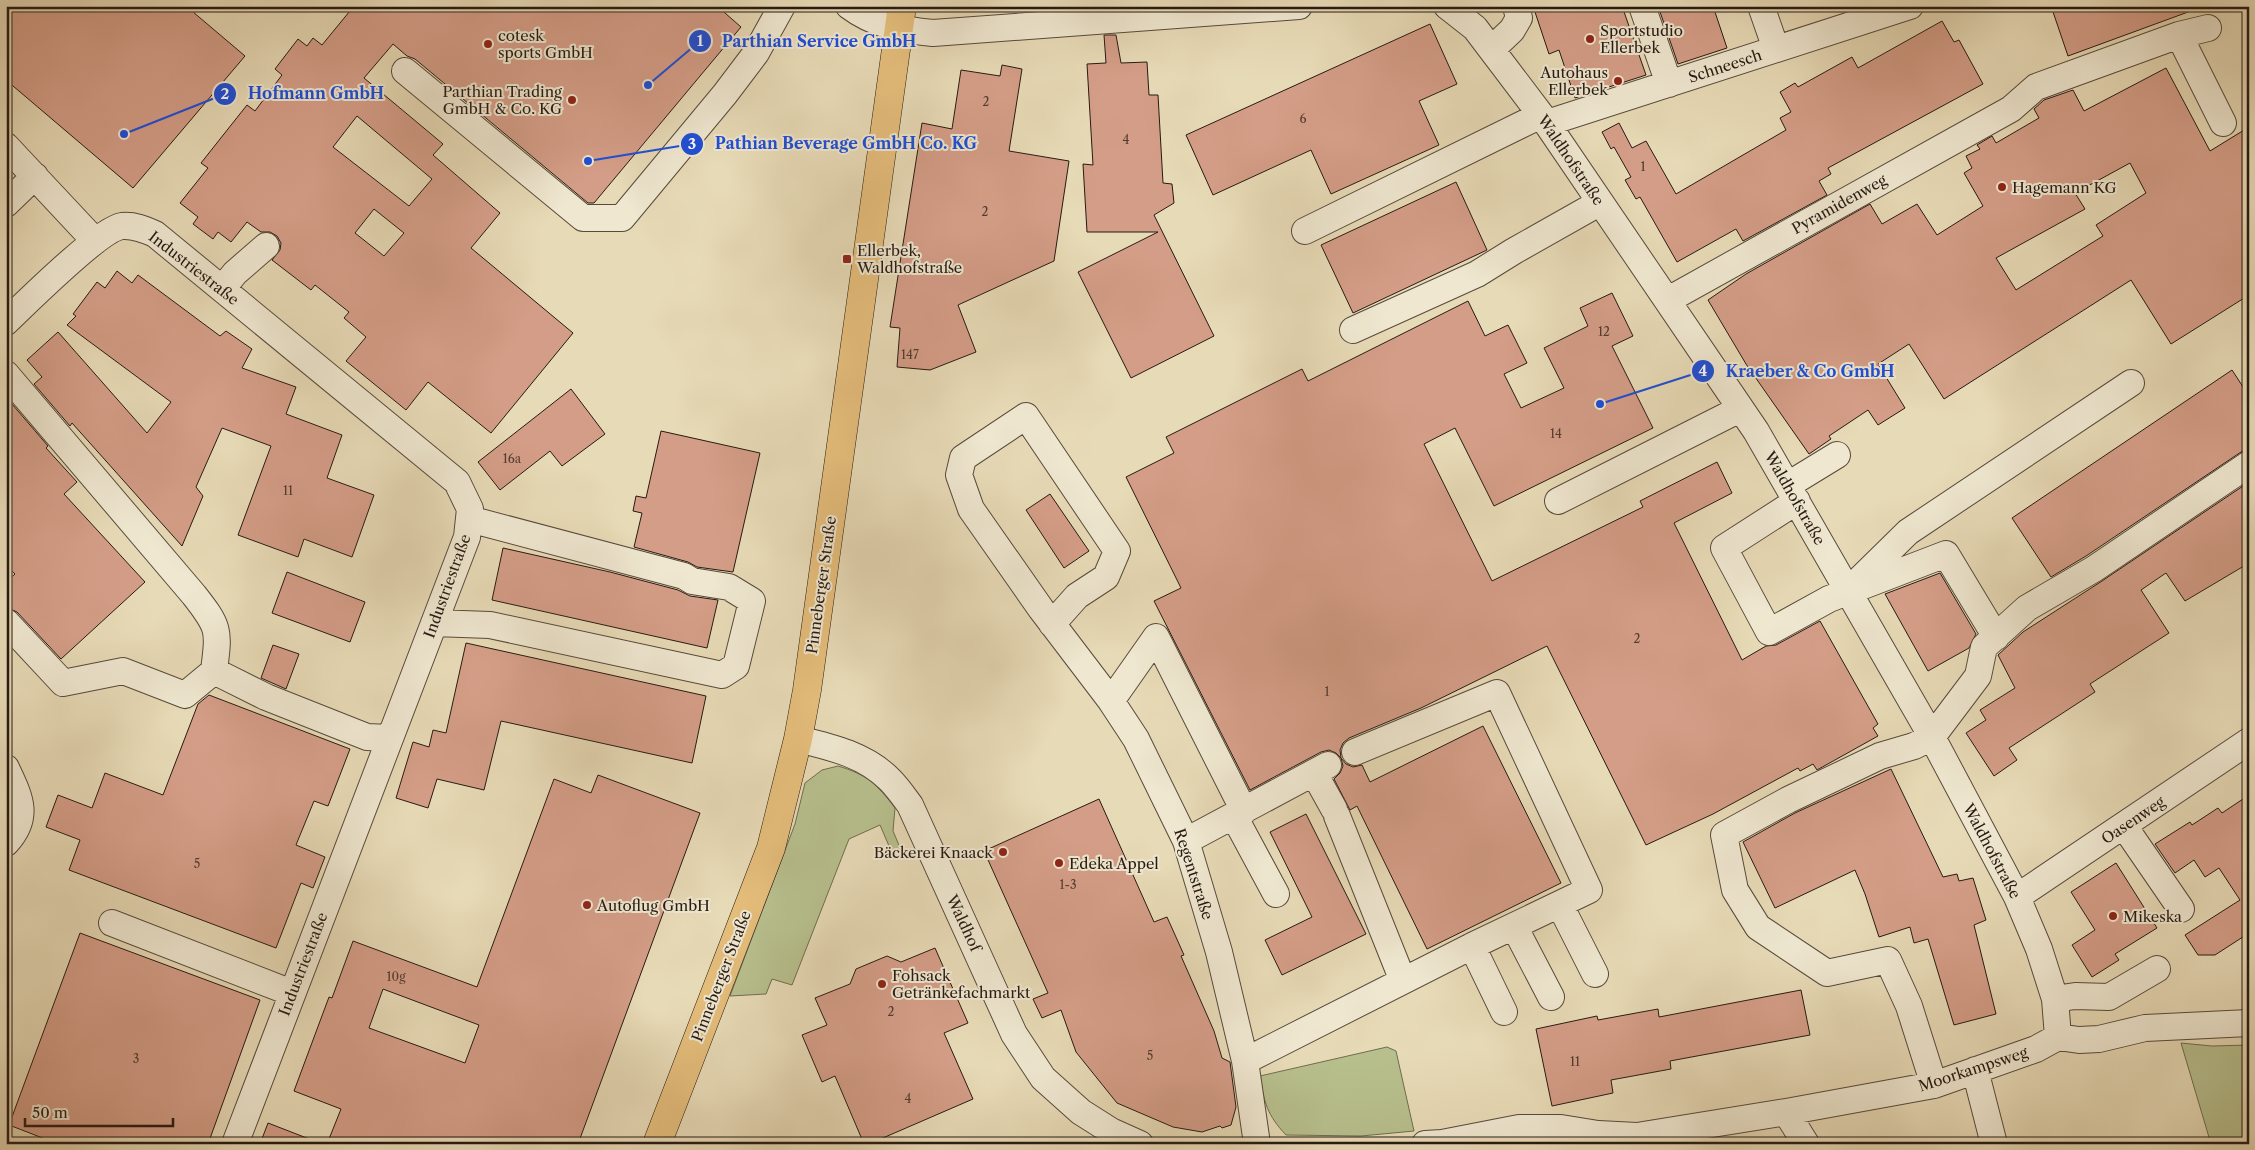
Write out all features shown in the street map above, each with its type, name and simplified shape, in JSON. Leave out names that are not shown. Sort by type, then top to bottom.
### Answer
[{"type":"main road","name":"Pinneberger Straße","points":[[657,1144],[771,848],[798,739],[807,690],[900,18]]},
{"type":"street","points":[[406,71],[583,218],[622,218],[725,94],[756,53],[782,6]]},
{"type":"street","points":[[849,6],[868,19],[900,18],[933,34],[1191,10],[1299,6]]},
{"type":"street","name":"Waldhofstraße","points":[[1447,6],[1475,28],[1544,119],[1756,431],[1932,737],[2017,897],[2039,949],[2055,999],[2058,1037]]},
{"type":"street","points":[[1492,49],[1516,24],[1519,18],[1516,6]]},
{"type":"street","points":[[1642,6],[1669,84]]},
{"type":"street","points":[[1761,6],[1776,49]]},
{"type":"street","name":"Schneesch","points":[[1305,231],[1544,119],[1669,84],[1776,49],[1875,12],[1906,8]]},
{"type":"street","name":"Pyramidenweg","points":[[1668,300],[2011,109],[2036,87],[2179,34],[2208,28]]},
{"type":"street","points":[[2179,34],[2223,123]]},
{"type":"street","points":[[6,146],[95,241]]},
{"type":"street","points":[[6,204],[34,176]]},
{"type":"street","points":[[1353,330],[1477,274],[1514,250],[1600,202]]},
{"type":"street","name":"Industriestraße","points":[[8,316],[95,241],[120,226],[140,227],[155,234],[457,482],[470,509],[467,536],[235,1144]]},
{"type":"street","points":[[222,289],[235,273],[266,246]]},
{"type":"street","points":[[6,374],[194,595],[214,622],[218,639],[214,671],[185,695],[123,671],[63,683],[6,622]]},
{"type":"street","points":[[1847,592],[1908,532],[2131,383]]},
{"type":"street","points":[[1558,501],[1740,409]]},
{"type":"street","name":"Regentstraße","points":[[1046,617],[1106,578],[1117,551],[1026,416],[963,458],[959,475],[971,509],[1046,617],[1112,702],[1136,739],[1186,841],[1219,952],[1245,1061],[1258,1144]]},
{"type":"street","points":[[1837,455],[1724,548],[1769,632],[1829,599],[1946,554],[1996,636]]},
{"type":"street","points":[[1934,1085],[1909,1006],[1888,960],[1826,973],[1758,928],[1735,890],[1724,835],[1788,800],[1880,756],[1914,746],[1932,737],[1978,676],[1984,647],[2027,608],[2094,569],[2249,464]]},
{"type":"street","points":[[434,623],[490,625],[722,675],[736,666],[752,601],[729,587],[692,581],[684,576],[469,519]]},
{"type":"street","points":[[1112,702],[1156,638],[1276,894]]},
{"type":"street","points":[[214,671],[266,697],[367,737],[390,738]]},
{"type":"street","points":[[1245,1061],[1472,946],[1589,890],[1497,693],[1355,752]]},
{"type":"street","name":"Waldhof","points":[[798,739],[838,748],[869,764],[890,780],[910,805],[1014,1034],[1043,1078],[1081,1112],[1111,1131],[1140,1144]]},
{"type":"street","name":"Oasenweg","points":[[2017,897],[2249,741]]},
{"type":"street","points":[[6,768],[22,806],[21,816],[11,838],[6,843]]},
{"type":"street","points":[[1186,841],[1321,769],[1336,813],[1403,981]]},
{"type":"street","points":[[2124,826],[2180,909]]},
{"type":"street","points":[[1560,905],[1596,974]]},
{"type":"street","points":[[112,923],[292,993]]},
{"type":"street","points":[[1514,926],[1551,997]]},
{"type":"street","points":[[1472,946],[1504,1012]]},
{"type":"street","points":[[2055,999],[2075,996],[2109,997],[2157,969]]},
{"type":"street","points":[[2058,1037],[2079,1040],[2099,1038],[2145,1028],[2249,1023]]},
{"type":"street","name":"Moorkampsweg","points":[[1424,1144],[1442,1143],[1519,1128],[1560,1128],[1598,1134],[1637,1136],[1786,1112],[1934,1085],[2036,1049],[2058,1037]]},
{"type":"street","points":[[1975,1070],[1994,1144]]},
{"type":"street","points":[[1786,1112],[1806,1144]]},
{"type":"green space","points":[[838,766],[871,781],[895,808],[893,831],[901,850],[892,853],[880,825],[849,839],[792,985],[772,979],[766,994],[730,996],[795,824],[805,783],[822,770]]},
{"type":"green space","points":[[2181,1043],[2212,1046],[2249,1045],[2249,1144],[2211,1144]]},
{"type":"green space","points":[[1387,1047],[1396,1051],[1414,1131],[1361,1136],[1286,1135],[1274,1121],[1267,1108],[1260,1076]]},
{"type":"building","points":[[6,6],[186,6],[245,56],[133,188],[6,80]]},
{"type":"building","points":[[354,6],[717,6],[741,27],[594,203],[588,203],[415,59],[407,56],[393,44],[364,78],[443,144],[433,155],[500,213],[471,248],[573,333],[491,433],[428,382],[406,410],[346,361],[366,337],[344,318],[349,312],[315,285],[311,290],[272,260],[280,250],[281,243],[277,236],[270,232],[261,232],[247,222],[231,242],[218,232],[213,239],[193,224],[198,217],[180,203],[208,168],[201,163],[247,105],[255,111],[282,75],[275,69],[298,39],[307,46],[313,38],[322,45]],"holes":[[[357,116],[432,179],[409,206],[333,147]],[[374,209],[404,233],[384,256],[355,233]]]},
{"type":"building","points":[[1533,6],[1622,6],[1646,75],[1575,98],[1559,50],[1549,54]]},
{"type":"building","points":[[1658,6],[1713,6],[1727,48],[1678,64]]},
{"type":"building","points":[[2051,6],[2198,6],[2199,8],[2068,56]]},
{"type":"building","points":[[1942,21],[1954,42],[1959,40],[1983,84],[1828,168],[1831,174],[1819,181],[1827,195],[1743,241],[1736,229],[1677,262],[1640,197],[1636,199],[1625,180],[1631,177],[1614,147],[1611,149],[1602,132],[1619,123],[1632,148],[1646,141],[1676,194],[1786,130],[1780,118],[1791,112],[1780,92],[1795,83],[1798,87],[1852,57],[1858,68]]},
{"type":"building","points":[[1430,24],[1457,84],[1419,101],[1439,145],[1331,194],[1311,150],[1213,195],[1186,135]]},
{"type":"building","points":[[1104,35],[1116,35],[1121,63],[1147,62],[1149,95],[1158,95],[1163,183],[1172,184],[1174,203],[1154,215],[1214,336],[1131,378],[1078,272],[1158,232],[1087,232],[1083,164],[1093,165],[1087,64],[1106,63]]},
{"type":"building","points":[[1002,65],[1022,69],[1009,151],[1069,161],[1054,261],[958,305],[976,352],[930,370],[897,367],[900,328],[890,327],[922,123],[952,129],[961,70],[1000,76]]},
{"type":"building","points":[[2166,68],[2210,151],[2249,127],[2249,295],[2171,344],[2131,280],[1944,399],[1909,344],[1878,364],[1905,408],[1878,425],[1868,410],[1829,436],[1831,439],[1809,454],[1746,364],[1708,300],[1746,274],[1870,204],[1882,224],[1917,204],[1937,235],[1983,206],[1964,173],[1972,168],[1966,156],[1980,149],[1977,145],[1992,136],[1996,143],[2039,118],[2034,109],[2044,100],[2073,90],[2084,111]],"holes":[[[2130,163],[2146,193],[2096,225],[2103,236],[2016,290],[1996,258],[2085,209],[2075,193]]]},
{"type":"building","points":[[1456,182],[1487,250],[1353,313],[1321,245]]},
{"type":"building","points":[[117,271],[132,283],[138,275],[220,336],[226,331],[252,349],[242,368],[296,387],[286,414],[342,435],[327,478],[374,495],[352,557],[304,539],[298,557],[238,535],[271,446],[222,428],[196,487],[203,496],[182,546],[72,423],[70,426],[34,384],[42,377],[27,360],[58,332],[147,433],[171,402],[67,325],[76,316],[73,314],[97,282],[105,288]]},
{"type":"building","points":[[1612,293],[1633,336],[1612,346],[1653,428],[1494,506],[1455,428],[1424,444],[1492,581],[1643,507],[1640,501],[1717,462],[1732,493],[1674,523],[1742,660],[1766,646],[1776,645],[1820,621],[1878,724],[1873,728],[1878,736],[1817,770],[1813,764],[1800,771],[1798,768],[1713,814],[1646,845],[1547,646],[1421,708],[1349,738],[1343,743],[1340,750],[1341,758],[1329,750],[1321,752],[1250,790],[1154,601],[1181,588],[1126,477],[1174,453],[1166,437],[1302,369],[1308,381],[1468,301],[1485,336],[1508,325],[1527,363],[1504,374],[1521,408],[1564,388],[1544,348],[1588,326],[1580,308]]},
{"type":"building","points":[[2232,370],[2249,396],[2249,449],[2241,452],[2086,556],[2051,577],[2012,518]]},
{"type":"building","points":[[571,389],[605,434],[562,466],[550,451],[500,490],[478,462]]},
{"type":"building","points":[[6,397],[48,446],[46,448],[77,482],[64,494],[145,582],[61,659],[17,612],[6,607],[6,582],[15,574],[6,565]]},
{"type":"building","points":[[661,431],[760,453],[733,572],[697,567],[688,562],[634,547],[642,513],[633,511],[636,496],[646,498]]},
{"type":"building","points":[[2249,482],[2249,563],[2185,601],[2166,573],[2141,590],[2169,633],[2090,684],[2095,692],[2009,748],[2017,760],[1994,776],[1966,733],[1986,720],[1980,710],[2015,688],[1998,655],[2023,632]]},
{"type":"building","points":[[1050,494],[1089,551],[1064,568],[1026,510]]},
{"type":"building","points":[[503,548],[610,572],[678,590],[690,596],[718,600],[707,648],[492,600]]},
{"type":"building","points":[[287,572],[365,602],[350,642],[272,613]]},
{"type":"building","points":[[1940,573],[1976,634],[1969,648],[1928,671],[1885,594]]},
{"type":"building","points":[[466,643],[706,696],[692,763],[501,721],[484,790],[437,779],[428,808],[396,798],[413,742],[429,747],[433,730],[446,733]]},
{"type":"building","points":[[273,645],[299,654],[286,689],[261,678]]},
{"type":"building","points":[[209,695],[350,749],[328,806],[314,801],[296,845],[325,857],[313,888],[301,883],[276,948],[69,870],[80,840],[46,827],[58,795],[92,808],[105,773],[163,795],[198,704]]},
{"type":"building","points":[[1483,726],[1561,883],[1427,949],[1357,806],[1350,810],[1334,779],[1340,773],[1343,766],[1341,758],[1346,764],[1353,767],[1362,765],[1370,782]]},
{"type":"building","points":[[1891,769],[1943,877],[1957,874],[1959,881],[1973,878],[1986,920],[1974,925],[1996,1014],[1954,1025],[1928,939],[1914,943],[1910,927],[1879,937],[1855,870],[1775,908],[1743,842],[1795,813]]},
{"type":"building","name":"Autoflug GmbH","points":[[598,775],[700,813],[578,1144],[327,1144],[341,1109],[294,1091],[329,997],[332,998],[353,941],[477,987],[554,779],[591,793]],"holes":[[[383,989],[479,1025],[465,1063],[369,1028]]]},
{"type":"building","points":[[2249,795],[2249,933],[2215,955],[2198,955],[2185,935],[2240,900],[2219,868],[2205,877],[2194,860],[2175,873],[2155,844],[2190,822],[2192,825],[2218,808],[2222,813]]},
{"type":"building","points":[[1099,799],[1154,922],[1167,917],[1184,955],[1181,956],[1214,1031],[1222,1058],[1230,1062],[1236,1107],[1231,1125],[1222,1128],[1220,1126],[1202,1132],[1173,1127],[1117,1103],[1076,1052],[1061,1010],[1042,1018],[1033,999],[1048,993],[984,851]]},
{"type":"building","points":[[1306,814],[1366,934],[1282,975],[1265,940],[1312,917],[1270,832]]},
{"type":"building","points":[[2116,863],[2157,928],[2115,954],[2119,960],[2092,977],[2072,945],[2095,930],[2071,892]]},
{"type":"building","points":[[80,933],[260,1000],[208,1144],[58,1144],[9,1125]]},
{"type":"building","points":[[935,948],[968,1023],[944,1033],[973,1099],[869,1144],[864,1144],[835,1076],[822,1082],[802,1035],[827,1025],[815,998],[850,984],[856,969],[887,956],[901,962]]},
{"type":"building","points":[[1801,990],[1810,1035],[1670,1061],[1671,1069],[1611,1080],[1613,1093],[1552,1106],[1536,1029],[1597,1016],[1598,1020],[1658,1009],[1659,1017]]},
{"type":"building","points":[[268,1123],[317,1142],[317,1144],[260,1144]]},
{"type":"place","name":"Sportstudio Ellerbek","points":[[1590,39]]},
{"type":"place","name":"cotesk sports GmbH","points":[[488,44]]},
{"type":"place","name":"Autohaus Ellerbek","points":[[1618,81]]},
{"type":"place","name":"Parthian Service GmbH","points":[[648,85]]},
{"type":"place","name":"Parthian Trading GmbH & Co. KG","points":[[572,100]]},
{"type":"place","name":"Hofmann GmbH","points":[[124,134]]},
{"type":"place","name":"Pathian Beverage GmbH Co. KG","points":[[588,161]]},
{"type":"place","name":"Hagemann KG","points":[[2002,187]]},
{"type":"place","name":"Ellerbek, Waldhofstraße","points":[[847,259]]},
{"type":"place","name":"Kraeber & Co GmbH","points":[[1600,404]]},
{"type":"place","name":"Bäckerei Knaack","points":[[1003,852]]},
{"type":"place","name":"Edeka Appel","points":[[1059,863]]},
{"type":"place","name":"Autoflug GmbH","points":[[587,905]]},
{"type":"place","name":"Mikeska","points":[[2113,916]]},
{"type":"place","name":"Fohsack Getränkefachmarkt","points":[[882,984]]}]
